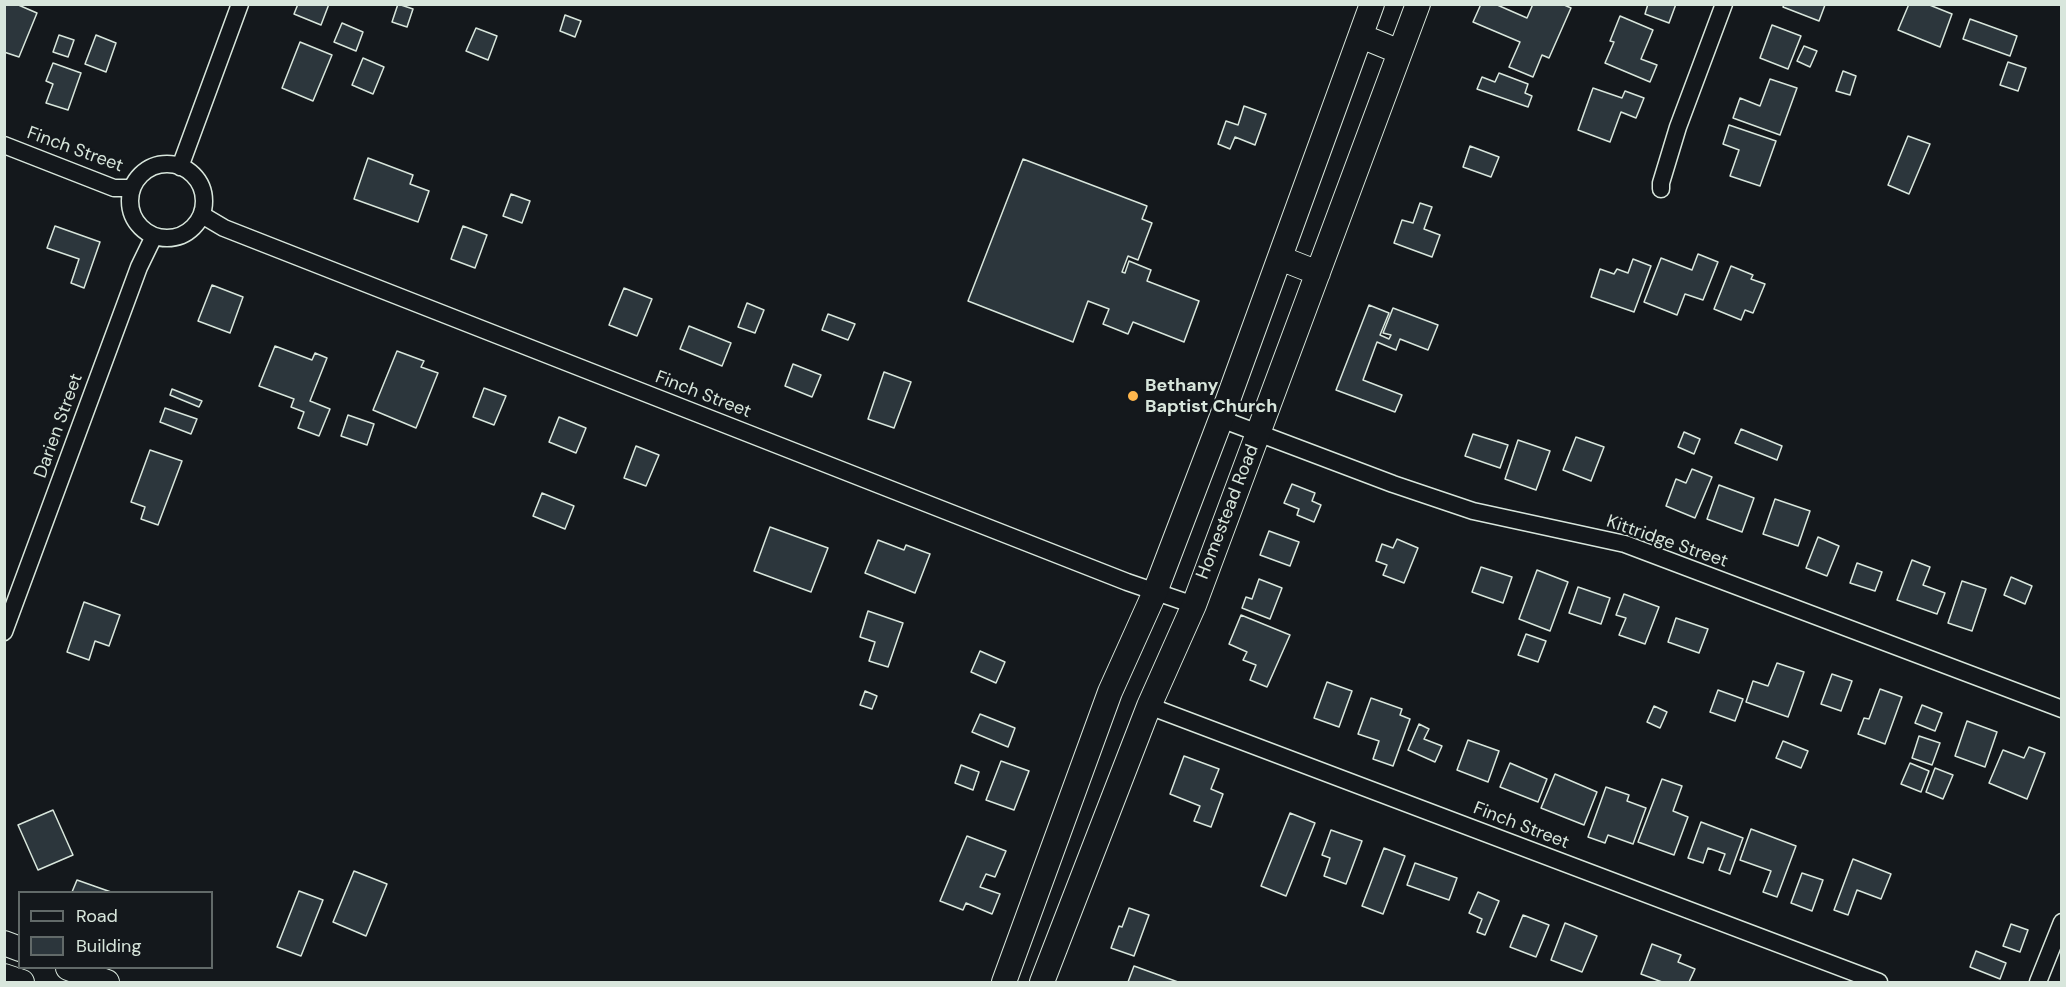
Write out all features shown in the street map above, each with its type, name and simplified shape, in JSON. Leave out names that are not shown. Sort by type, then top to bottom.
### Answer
[{"type":"main road","points":[[1004,982],[1110,692],[1155,592],[1221,419],[1372,4]]},
{"type":"main road","name":"Homestead Road","points":[[1042,982],[1149,706],[1194,605],[1418,4]]},
{"type":"main road","points":[[1361,36],[1400,52]]},
{"type":"main road","points":[[1280,258],[1318,273]]},
{"type":"main road","points":[[71,969],[107,982]]},
{"type":"main road","points":[[4,976],[22,982]]},
{"type":"street","points":[[180,167],[240,4]]},
{"type":"street","points":[[1661,189],[1678,127],[1724,4]]},
{"type":"street","name":"Finch Street","points":[[4,145],[114,188],[132,188]]},
{"type":"street","points":[[169,165],[180,167],[198,181],[203,192],[202,214],[196,225],[188,232],[177,237],[154,236],[144,230],[131,211],[132,188],[147,170],[169,165]]},
{"type":"street","name":"Finch Street","points":[[202,214],[224,228],[1155,592],[1194,605]]},
{"type":"street","name":"Darien Street","points":[[4,632],[139,267],[154,236]]},
{"type":"street","name":"Kittridge Street","points":[[1221,419],[1393,484],[1473,511],[1625,544],[2061,709]]},
{"type":"street","name":"Finch Street","points":[[1149,706],[1879,982]]},
{"type":"street","points":[[2038,982],[2061,922]]},
{"type":"building","points":[[4,4],[16,4],[37,13],[19,57],[4,52]]},
{"type":"building","points":[[298,4],[329,4],[321,25],[294,14]]},
{"type":"building","points":[[398,4],[413,9],[407,27],[392,22]]},
{"type":"building","points":[[1481,4],[1495,4],[1527,18],[1533,4],[1562,4],[1571,8],[1549,58],[1542,55],[1533,77],[1509,67],[1520,42],[1473,22]]},
{"type":"building","points":[[1648,4],[1676,4],[1669,23],[1645,14]]},
{"type":"building","points":[[1784,4],[1825,5],[1819,21],[1783,7]]},
{"type":"building","points":[[1909,4],[1927,4],[1952,14],[1940,47],[1898,30]]},
{"type":"building","points":[[565,15],[581,21],[575,37],[560,31]]},
{"type":"building","points":[[1620,16],[1653,30],[1641,59],[1657,65],[1650,82],[1605,63],[1614,42],[1610,41]]},
{"type":"building","points":[[1970,19],[2017,36],[2010,56],[1963,39]]},
{"type":"building","points":[[342,23],[363,32],[356,51],[334,42]]},
{"type":"building","points":[[1772,25],[1801,36],[1788,69],[1760,58]]},
{"type":"building","points":[[476,28],[497,36],[488,60],[466,51]]},
{"type":"building","points":[[59,35],[74,40],[68,57],[53,52]]},
{"type":"building","points":[[96,35],[116,43],[106,72],[85,64]]},
{"type":"building","points":[[300,42],[332,55],[313,101],[282,88]]},
{"type":"building","points":[[1804,46],[1817,51],[1810,67],[1797,61]]},
{"type":"building","points":[[363,58],[384,67],[373,94],[352,85]]},
{"type":"building","points":[[2008,62],[2026,68],[2018,91],[2000,85]]},
{"type":"building","points":[[53,63],[81,73],[68,110],[46,103],[53,84],[46,81]]},
{"type":"building","points":[[1843,71],[1856,76],[1850,95],[1836,91]]},
{"type":"building","points":[[1499,73],[1528,84],[1525,93],[1532,96],[1528,107],[1477,89],[1482,77],[1495,82]]},
{"type":"building","points":[[1770,79],[1797,88],[1780,135],[1733,118],[1740,98],[1760,106]]},
{"type":"building","points":[[1593,88],[1622,98],[1625,91],[1644,98],[1636,118],[1621,112],[1610,142],[1578,130]]},
{"type":"building","points":[[1244,106],[1266,114],[1255,145],[1235,137],[1230,149],[1218,144],[1226,121],[1238,125]]},
{"type":"building","points":[[1729,125],[1776,141],[1760,186],[1730,176],[1739,150],[1723,144]]},
{"type":"building","points":[[1908,136],[1930,144],[1909,194],[1888,185]]},
{"type":"building","points":[[1470,146],[1499,157],[1491,177],[1463,167]]},
{"type":"building","points":[[368,158],[413,175],[410,184],[429,191],[418,222],[354,199]]},
{"type":"building","points":[[1023,159],[1147,206],[1142,219],[1152,223],[1138,260],[1128,256],[1122,272],[1125,273],[1129,261],[1151,270],[1147,281],[1199,301],[1184,342],[1133,322],[1128,334],[1103,324],[1109,309],[1088,301],[1073,342],[968,301]]},
{"type":"building","points":[[511,194],[530,201],[522,223],[503,216]]},
{"type":"building","points":[[1420,203],[1432,207],[1424,229],[1440,235],[1432,257],[1394,243],[1402,220],[1413,223]]},
{"type":"building","points":[[55,226],[100,242],[84,288],[71,283],[79,259],[47,248]]},
{"type":"building","points":[[463,226],[487,235],[475,268],[451,259]]},
{"type":"building","points":[[1698,254],[1718,262],[1703,300],[1685,294],[1677,315],[1644,302],[1661,258],[1692,270]]},
{"type":"building","points":[[1633,259],[1651,266],[1634,312],[1591,297],[1600,269],[1614,274],[1617,269],[1628,273]]},
{"type":"building","points":[[1731,266],[1753,275],[1751,279],[1765,284],[1753,313],[1745,310],[1741,320],[1714,309]]},
{"type":"building","points":[[212,285],[243,297],[230,333],[198,321]]},
{"type":"building","points":[[624,288],[652,299],[637,336],[609,325]]},
{"type":"building","points":[[747,303],[764,310],[755,333],[738,327]]},
{"type":"building","points":[[1369,305],[1389,313],[1380,335],[1389,339],[1391,335],[1383,333],[1393,308],[1438,325],[1428,350],[1400,339],[1396,350],[1377,342],[1363,380],[1402,395],[1395,412],[1336,390]]},
{"type":"building","points":[[828,314],[855,324],[848,340],[822,330]]},
{"type":"building","points":[[689,326],[731,343],[722,366],[680,349]]},
{"type":"building","points":[[275,346],[312,360],[315,353],[327,358],[310,401],[330,409],[319,436],[298,428],[304,412],[291,407],[294,399],[259,386]]},
{"type":"building","points":[[397,351],[424,361],[421,367],[438,373],[416,428],[373,410]]},
{"type":"building","points":[[793,364],[821,375],[812,397],[785,386]]},
{"type":"building","points":[[884,372],[911,382],[894,428],[868,419]]},
{"type":"building","points":[[484,388],[506,396],[494,425],[473,417]]},
{"type":"building","points":[[172,389],[202,401],[199,407],[170,395]]},
{"type":"building","points":[[165,408],[197,419],[191,434],[160,422]]},
{"type":"building","points":[[348,415],[374,424],[367,445],[341,436]]},
{"type":"building","points":[[559,417],[586,428],[576,453],[549,442]]},
{"type":"building","points":[[1741,429],[1782,446],[1777,460],[1735,443]]},
{"type":"building","points":[[1684,432],[1700,439],[1694,454],[1678,447]]},
{"type":"building","points":[[1473,434],[1508,445],[1500,468],[1465,456]]},
{"type":"building","points":[[1576,437],[1604,447],[1591,481],[1563,470]]},
{"type":"building","points":[[1518,440],[1550,451],[1536,490],[1505,479]]},
{"type":"building","points":[[636,446],[659,455],[646,486],[624,478]]},
{"type":"building","points":[[150,450],[182,461],[158,525],[141,519],[145,507],[131,502]]},
{"type":"building","points":[[1692,469],[1712,477],[1695,518],[1666,506],[1676,479],[1686,483]]},
{"type":"building","points":[[1292,484],[1315,493],[1312,501],[1321,505],[1314,522],[1297,515],[1299,509],[1284,503]]},
{"type":"building","points":[[1719,485],[1754,498],[1742,532],[1707,519]]},
{"type":"building","points":[[542,493],[574,506],[565,529],[533,516]]},
{"type":"building","points":[[1775,499],[1810,511],[1798,546],[1763,534]]},
{"type":"building","points":[[770,527],[828,548],[811,592],[754,571]]},
{"type":"building","points":[[1269,531],[1299,542],[1290,566],[1260,555]]},
{"type":"building","points":[[1818,537],[1839,546],[1827,576],[1806,568]]},
{"type":"building","points":[[1397,539],[1418,548],[1404,583],[1383,575],[1387,565],[1376,561],[1382,544],[1393,548]]},
{"type":"building","points":[[878,540],[904,550],[906,545],[930,554],[915,593],[865,573]]},
{"type":"building","points":[[1912,560],[1930,567],[1923,585],[1945,593],[1937,614],[1897,600]]},
{"type":"building","points":[[1857,563],[1882,572],[1875,591],[1850,583]]},
{"type":"building","points":[[1481,567],[1512,577],[1503,603],[1472,592]]},
{"type":"building","points":[[1537,570],[1568,582],[1550,631],[1519,619]]},
{"type":"building","points":[[2011,577],[2032,586],[2025,604],[2004,595]]},
{"type":"building","points":[[1259,579],[1282,588],[1270,619],[1242,608],[1246,597],[1252,599]]},
{"type":"building","points":[[1962,581],[1986,589],[1972,631],[1948,623]]},
{"type":"building","points":[[1578,587],[1610,598],[1601,624],[1569,613]]},
{"type":"building","points":[[1624,594],[1659,607],[1645,644],[1619,635],[1626,618],[1616,615]]},
{"type":"building","points":[[84,602],[120,615],[109,646],[95,641],[89,660],[67,652]]},
{"type":"building","points":[[868,611],[903,623],[888,667],[869,661],[875,642],[860,637]]},
{"type":"building","points":[[1241,615],[1290,635],[1267,687],[1250,680],[1256,665],[1243,660],[1247,652],[1229,644]]},
{"type":"building","points":[[1676,618],[1708,629],[1699,653],[1668,642]]},
{"type":"building","points":[[1526,634],[1546,641],[1538,662],[1518,655]]},
{"type":"building","points":[[980,651],[1005,662],[996,683],[971,672]]},
{"type":"building","points":[[1777,663],[1804,672],[1788,717],[1746,702],[1753,681],[1768,686]]},
{"type":"building","points":[[1832,674],[1852,681],[1841,711],[1821,704]]},
{"type":"building","points":[[1327,682],[1352,691],[1339,727],[1314,718]]},
{"type":"building","points":[[1880,689],[1902,697],[1885,744],[1858,734],[1864,718],[1869,719]]},
{"type":"building","points":[[1718,690],[1743,699],[1735,721],[1710,712]]},
{"type":"building","points":[[865,691],[877,696],[872,709],[860,705]]},
{"type":"building","points":[[1371,698],[1402,709],[1400,715],[1410,719],[1393,766],[1373,759],[1379,741],[1358,734]]},
{"type":"building","points":[[1922,705],[1942,713],[1935,731],[1915,723]]},
{"type":"building","points":[[1654,706],[1667,712],[1660,728],[1647,722]]},
{"type":"building","points":[[980,714],[1015,728],[1008,747],[972,732]]},
{"type":"building","points":[[1967,721],[1997,732],[1985,767],[1955,756]]},
{"type":"building","points":[[1419,724],[1429,729],[1424,739],[1442,746],[1435,762],[1408,750]]},
{"type":"building","points":[[1919,736],[1940,743],[1932,765],[1912,758]]},
{"type":"building","points":[[1468,740],[1499,751],[1488,782],[1457,770]]},
{"type":"building","points":[[1783,741],[1808,751],[1801,768],[1776,758]]},
{"type":"building","points":[[2029,747],[2045,753],[2027,799],[1989,783],[2003,750],[2024,758]]},
{"type":"building","points":[[1184,756],[1219,769],[1211,789],[1223,794],[1211,827],[1194,821],[1200,806],[1170,794]]},
{"type":"building","points":[[1001,761],[1029,771],[1014,810],[986,800]]},
{"type":"building","points":[[1510,763],[1547,779],[1538,802],[1500,787]]},
{"type":"building","points":[[1910,763],[1929,771],[1921,792],[1901,784]]},
{"type":"building","points":[[961,765],[979,772],[973,790],[955,783]]},
{"type":"building","points":[[1935,768],[1953,775],[1943,799],[1926,792]]},
{"type":"building","points":[[1555,774],[1597,792],[1584,825],[1541,808]]},
{"type":"building","points":[[1662,779],[1682,786],[1673,811],[1688,817],[1674,855],[1638,842]]},
{"type":"building","points":[[1606,787],[1629,795],[1627,801],[1646,808],[1633,844],[1608,835],[1605,843],[1588,837]]},
{"type":"building","points":[[53,810],[73,855],[38,870],[18,825]]},
{"type":"building","points":[[1290,813],[1315,823],[1286,896],[1261,886]]},
{"type":"building","points":[[1701,822],[1743,838],[1730,874],[1719,870],[1725,854],[1708,848],[1703,863],[1688,858]]},
{"type":"building","points":[[1751,829],[1796,846],[1777,897],[1763,892],[1771,871],[1740,860]]},
{"type":"building","points":[[1331,830],[1362,841],[1346,884],[1324,876],[1330,858],[1322,855]]},
{"type":"building","points":[[967,836],[1006,851],[995,877],[986,874],[980,887],[1000,894],[992,914],[966,903],[963,910],[940,901]]},
{"type":"building","points":[[1384,848],[1405,856],[1383,914],[1362,906]]},
{"type":"building","points":[[1853,859],[1891,874],[1881,899],[1857,890],[1848,915],[1834,910]]},
{"type":"building","points":[[1415,863],[1457,878],[1449,900],[1407,885]]},
{"type":"building","points":[[354,871],[387,884],[366,936],[333,922]]},
{"type":"building","points":[[1802,873],[1823,880],[1812,911],[1791,903]]},
{"type":"building","points":[[77,880],[108,891],[72,891]]},
{"type":"building","points":[[299,891],[323,900],[301,956],[277,947]]},
{"type":"building","points":[[1478,892],[1499,901],[1485,935],[1477,932],[1482,919],[1469,913]]},
{"type":"building","points":[[1129,908],[1149,915],[1134,956],[1111,948]]},
{"type":"building","points":[[1523,915],[1549,925],[1536,957],[1510,947]]},
{"type":"building","points":[[1565,923],[1597,936],[1582,972],[1551,960]]},
{"type":"building","points":[[2011,924],[2028,930],[2020,952],[2003,946]]},
{"type":"building","points":[[1652,944],[1681,955],[1678,962],[1695,969],[1689,982],[1662,982],[1641,974]]},
{"type":"building","points":[[1976,951],[2006,963],[2000,979],[1970,967]]},
{"type":"building","points":[[1134,966],[1178,982],[1128,982]]},
{"type":"place","name":"Bethany Baptist Church","points":[[1133,396]]}]
